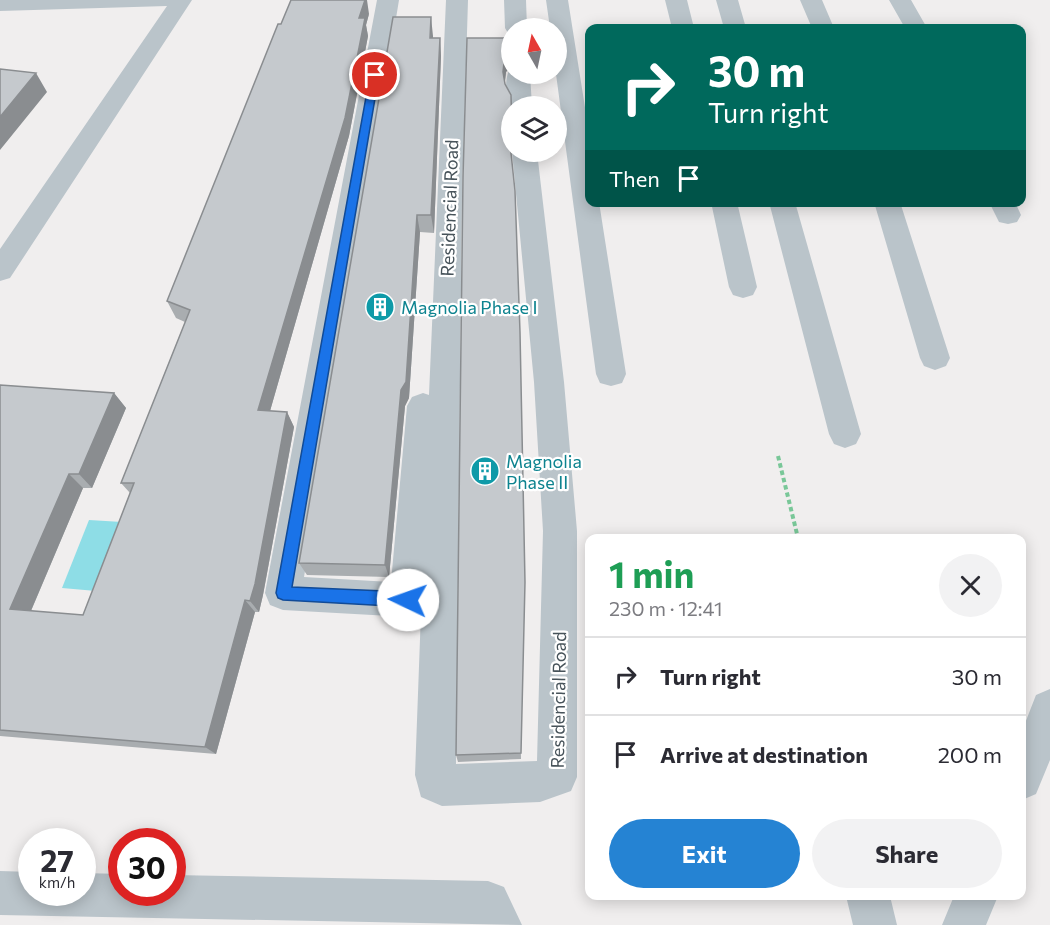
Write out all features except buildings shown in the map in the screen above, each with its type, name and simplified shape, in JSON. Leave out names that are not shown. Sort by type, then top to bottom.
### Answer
[{"type":"street","points":[[0,5],[163,0]]},
{"type":"street","points":[[0,271],[181,0]]},
{"type":"street","points":[[388,0],[283,593],[408,600],[424,392],[448,0]]},
{"type":"street","name":"Residencial Road","points":[[457,0],[449,195],[435,775],[436,782],[442,785],[540,781],[557,777],[560,531],[549,382],[526,162]]},
{"type":"street","points":[[515,0],[516,18]]},
{"type":"street","points":[[558,0],[585,191]]},
{"type":"street","points":[[676,0],[681,24]]},
{"type":"street","points":[[727,0],[734,24]]},
{"type":"street","points":[[811,0],[821,24]]},
{"type":"street","points":[[900,0],[914,24]]},
{"type":"street","points":[[587,207],[611,374]]},
{"type":"street","points":[[725,207],[743,287]]},
{"type":"street","points":[[783,207],[845,434]]},
{"type":"street","points":[[889,207],[935,358]]},
{"type":"street","points":[[1026,770],[1050,709]]},
{"type":"street","points":[[0,893],[488,903],[500,925]]},
{"type":"street","points":[[869,900],[874,925]]},
{"type":"street","points":[[964,925],[974,900]]},
{"type":"path","points":[[778,456],[797,534]]},
{"type":"water","points":[[89,520],[122,522],[96,591],[62,588]]},
{"type":"place","name":"Magnolia Phase I","points":[[380,307]]},
{"type":"place","name":"Magnolia Phase II","points":[[485,471]]},
{"type":"route","points":[[375,75],[283,593],[408,600]]}]
